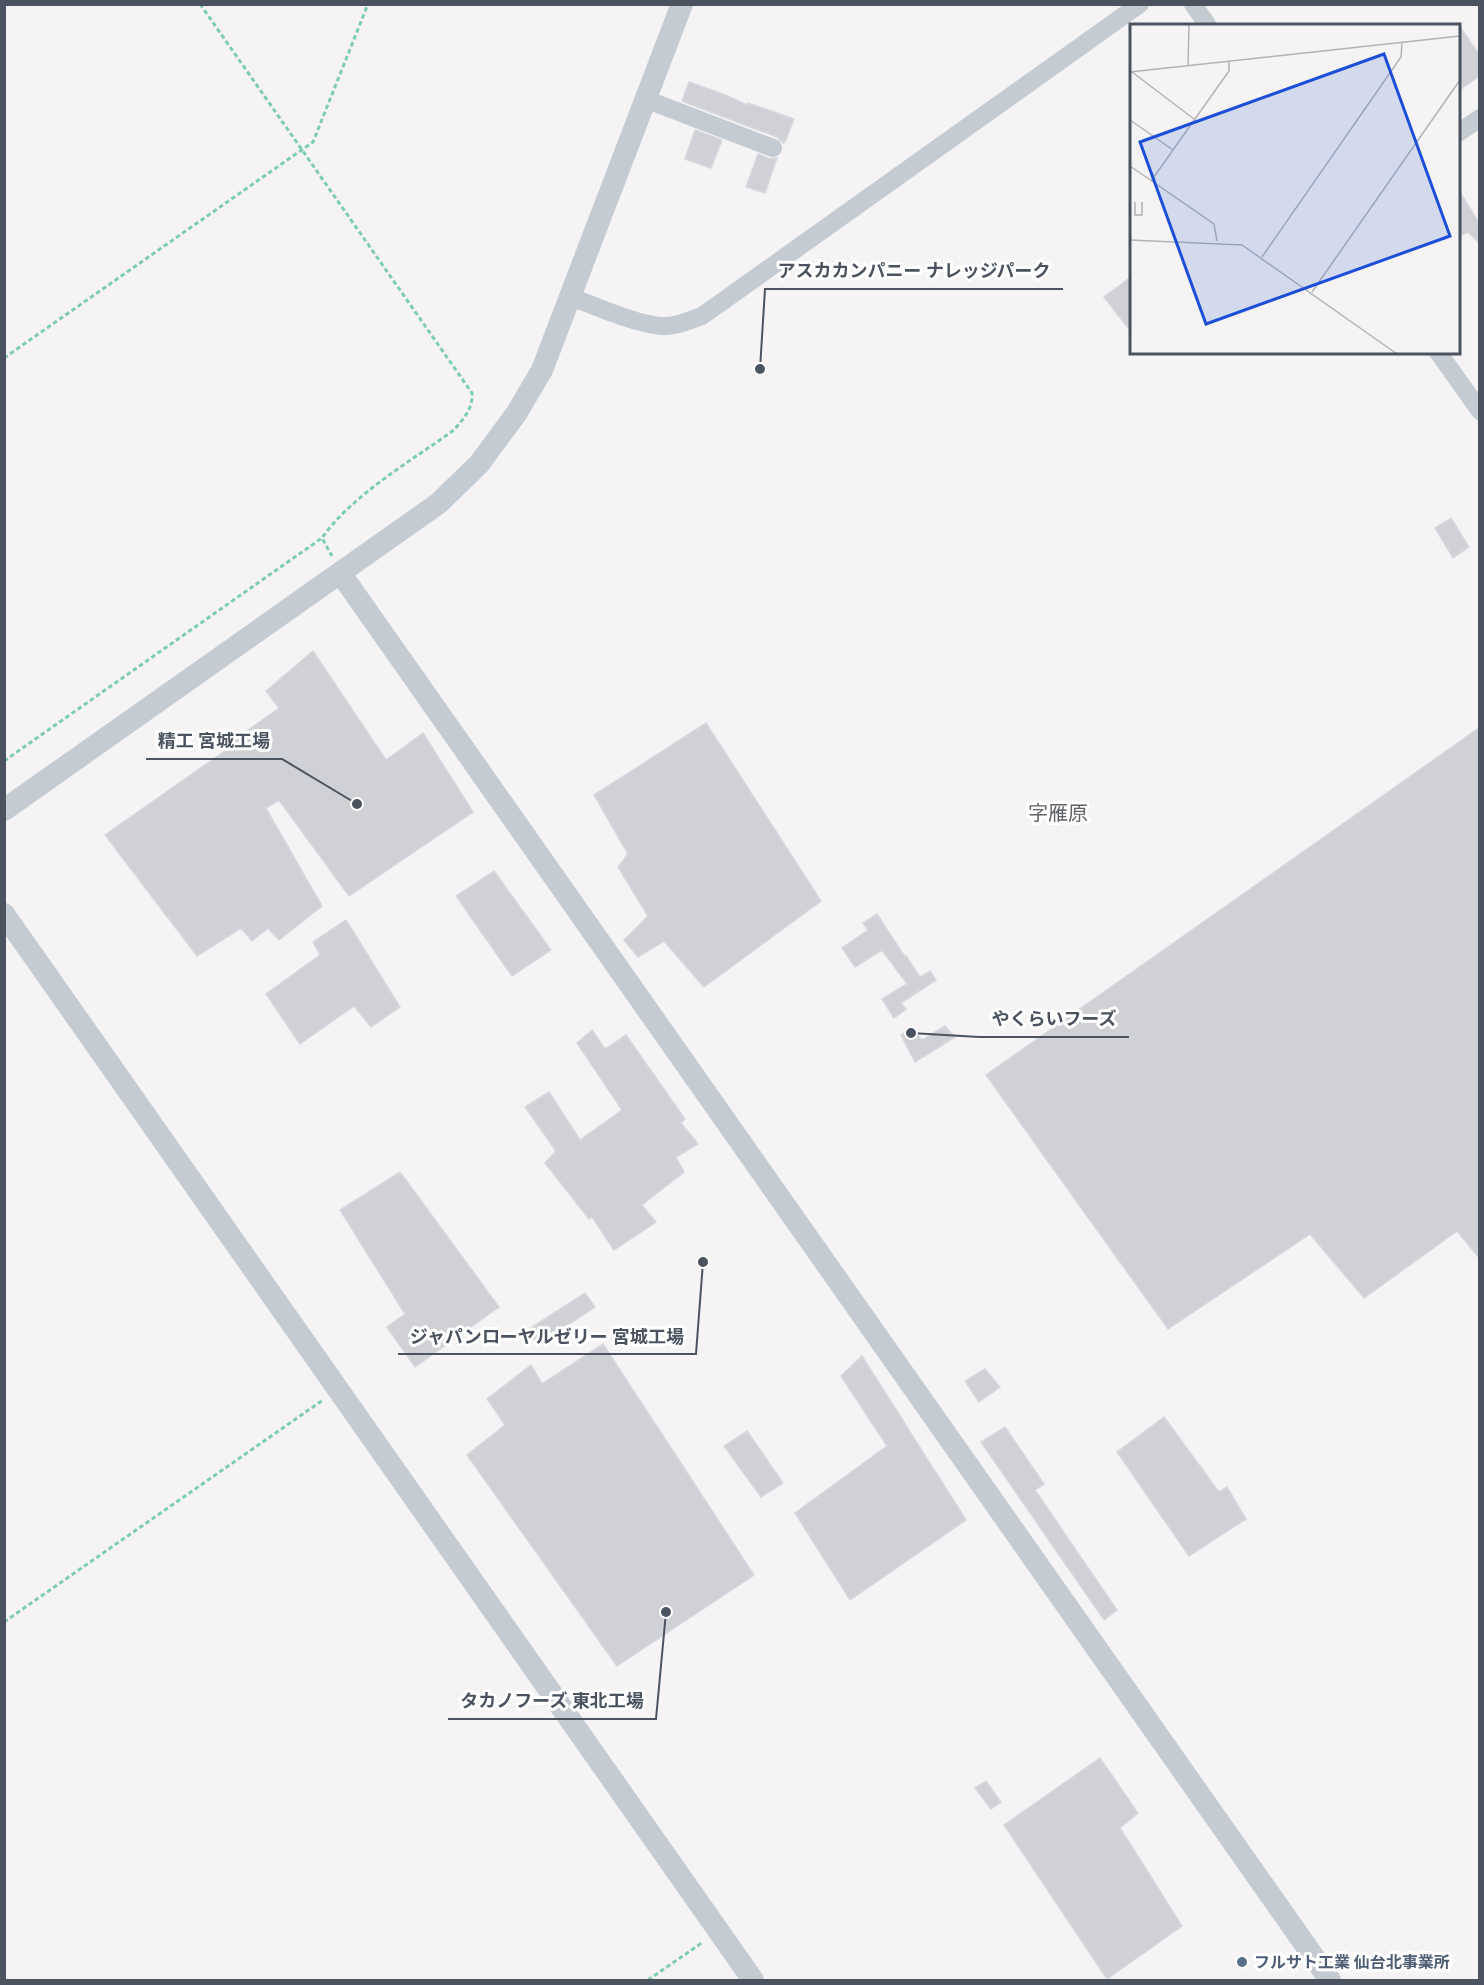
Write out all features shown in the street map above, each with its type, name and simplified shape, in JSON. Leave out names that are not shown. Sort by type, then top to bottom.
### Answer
[{"type":"street","points":[[4,810],[336,564],[439,503],[479,464],[516,414],[542,370],[682,4]]},
{"type":"street","points":[[571,297],[647,325],[666,326],[685,323],[702,316],[1140,4]]},
{"type":"street","points":[[1193,4],[1207,24]]},
{"type":"street","points":[[645,99],[773,148]]},
{"type":"street","points":[[1460,132],[1479,118]]},
{"type":"street","points":[[1439,354],[1479,411]]},
{"type":"street","points":[[336,564],[1330,1980]]},
{"type":"street","points":[[4,914],[753,1980]]},
{"type":"path","points":[[4,761],[322,538],[332,523],[353,502],[454,429],[467,415],[472,404],[472,393],[200,4]]},
{"type":"path","points":[[4,358],[314,142],[368,4]]},
{"type":"path","points":[[322,538],[336,564]]},
{"type":"path","points":[[4,1622],[339,1388]]},
{"type":"path","points":[[648,1980],[719,1931]]},
{"type":"building","points":[[1460,27],[1479,54],[1479,76],[1460,90]]},
{"type":"building","points":[[689,82],[747,105],[748,103],[794,119],[785,142],[682,101]]},
{"type":"building","points":[[695,130],[722,140],[711,168],[685,159]]},
{"type":"building","points":[[758,154],[770,159],[777,158],[765,193],[746,187]]},
{"type":"building","points":[[1460,192],[1479,223],[1479,243],[1468,232],[1460,236]]},
{"type":"building","points":[[1130,278],[1130,331],[1104,297]]},
{"type":"building","points":[[1451,518],[1469,547],[1453,558],[1435,528]]},
{"type":"building","points":[[313,651],[386,760],[423,733],[473,812],[349,896],[279,800],[266,808],[322,906],[279,940],[268,928],[252,941],[241,928],[197,956],[105,835],[232,746],[230,743],[279,708],[266,691]]},
{"type":"building","points":[[706,723],[821,901],[704,987],[664,941],[638,957],[624,940],[648,916],[618,867],[628,854],[594,795]]},
{"type":"building","points":[[1479,728],[1479,1258],[1457,1231],[1364,1298],[1310,1234],[1168,1329],[986,1075]]},
{"type":"building","points":[[494,871],[551,950],[512,976],[456,896]]},
{"type":"building","points":[[877,914],[920,977],[930,971],[936,980],[901,1003],[906,1009],[894,1018],[882,999],[907,984],[882,950],[855,967],[842,948],[868,930],[863,923]]},
{"type":"building","points":[[346,920],[400,1007],[371,1027],[354,1006],[300,1044],[266,994],[320,955],[313,942]]},
{"type":"building","points":[[945,1026],[955,1037],[915,1062],[901,1035],[912,1028],[922,1040]]},
{"type":"building","points":[[592,1030],[605,1049],[626,1035],[685,1119],[681,1123],[698,1144],[676,1157],[684,1172],[642,1205],[656,1222],[614,1250],[592,1217],[589,1219],[545,1163],[556,1151],[525,1107],[549,1092],[580,1140],[622,1110],[577,1043]]},
{"type":"building","points":[[400,1172],[499,1307],[415,1367],[387,1327],[405,1314],[340,1210]]},
{"type":"building","points":[[585,1293],[595,1307],[538,1345],[526,1331]]},
{"type":"building","points":[[603,1344],[754,1575],[617,1666],[467,1455],[505,1425],[487,1399],[531,1365],[542,1384]]},
{"type":"building","points":[[862,1356],[966,1520],[850,1600],[795,1513],[887,1446],[841,1376]]},
{"type":"building","points":[[985,1369],[1000,1387],[979,1402],[965,1381]]},
{"type":"building","points":[[1164,1417],[1219,1492],[1227,1487],[1246,1519],[1189,1556],[1117,1452]]},
{"type":"building","points":[[1005,1427],[1044,1484],[1035,1490],[1117,1610],[1104,1620],[981,1442]]},
{"type":"building","points":[[747,1431],[783,1483],[761,1497],[724,1446]]},
{"type":"building","points":[[1100,1758],[1138,1813],[1120,1828],[1182,1926],[1107,1979],[1004,1825]]},
{"type":"building","points":[[986,1781],[1001,1802],[991,1809],[975,1788]]},
{"type":"place","name":"アスカカンパニー ナレッジパーク","points":[[760,369]]},
{"type":"place","name":"精工 宮城工場","points":[[357,804]]},
{"type":"place","name":"やくらいフーズ","points":[[911,1033]]},
{"type":"place","name":"ジャパンローヤルゼリー 宮城工場","points":[[703,1262]]},
{"type":"place","name":"タカノフーズ 東北工場","points":[[666,1612]]},
{"type":"place","name":"フルサト工業 仙台北事業所","points":[[1242,1962]]},
{"type":"district","name":"字雁原","points":[[1058,813]]}]
